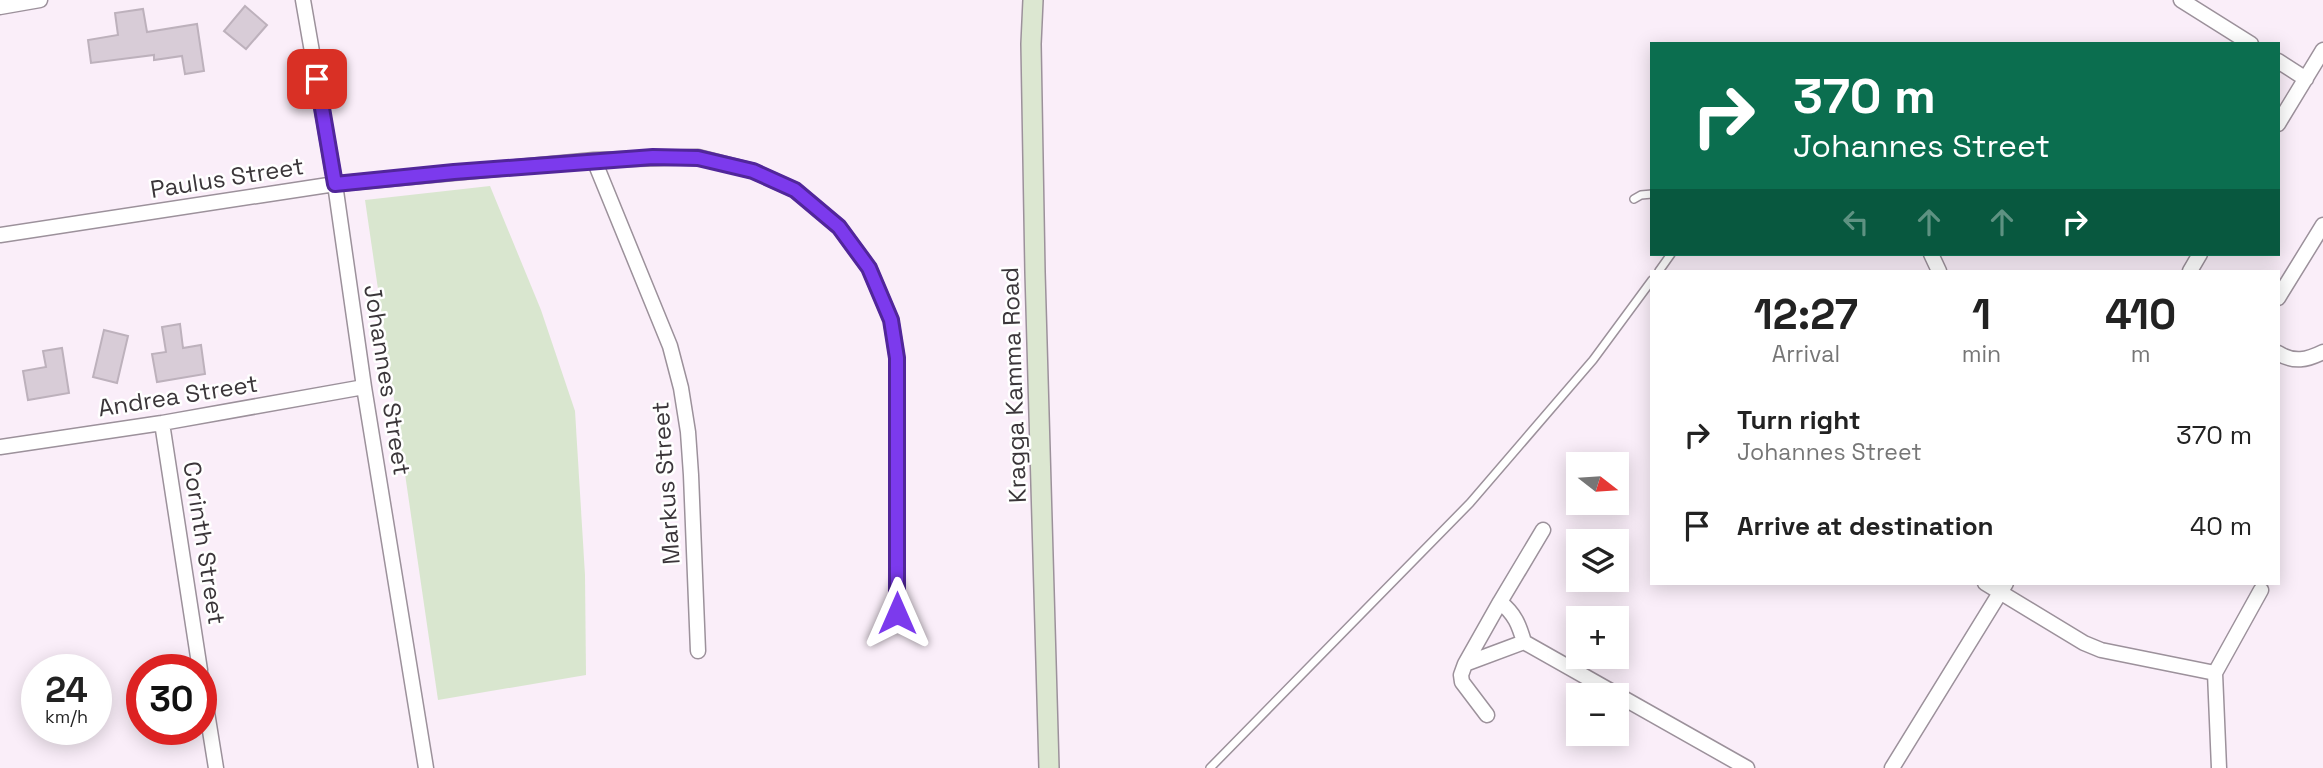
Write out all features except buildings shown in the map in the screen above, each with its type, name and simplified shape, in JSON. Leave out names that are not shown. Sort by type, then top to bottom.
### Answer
[{"type":"main road","name":"Kragga Kamma Road","points":[[1033,0],[1032,150],[1049,768]]},
{"type":"street","points":[[0,6],[40,0]]},
{"type":"street","name":"Johannes Street","points":[[303,0],[335,184],[364,387],[426,768]]},
{"type":"street","points":[[2181,0],[2248,42]]},
{"type":"street","points":[[2280,121],[2323,50]]},
{"type":"street","points":[[2280,62],[2306,79]]},
{"type":"street","name":"Paulus Street","points":[[0,235],[335,184],[594,160],[698,158],[753,171],[795,190],[839,227],[869,268],[891,320],[897,358],[897,613]]},
{"type":"street","name":"Markus Street","points":[[594,160],[670,346],[681,388],[691,464],[698,651]]},
{"type":"street","points":[[2280,295],[2323,225]]},
{"type":"street","points":[[2280,354],[2286,358],[2303,360],[2323,352]]},
{"type":"street","name":"Andrea Street","points":[[0,447],[162,423],[364,387]]},
{"type":"street","name":"Corinth Street","points":[[162,423],[198,654]]},
{"type":"street","points":[[1487,715],[1462,682],[1461,675],[1543,530]]},
{"type":"street","points":[[1892,768],[2003,588],[2084,643],[2101,650],[2215,673]]},
{"type":"street","points":[[2219,768],[2215,673],[2261,590]]},
{"type":"street","points":[[1500,602],[1517,620],[1524,642],[1747,768]]},
{"type":"street","points":[[1465,664],[1524,642]]},
{"type":"street","name":"Corinth Street","points":[[212,745],[216,768]]},
{"type":"lane","points":[[1634,200],[1641,195],[1650,194]]},
{"type":"lane","points":[[1659,270],[1669,256]]},
{"type":"lane","points":[[1210,768],[1470,503],[1593,360],[1650,283]]},
{"type":"green space","points":[[490,186],[541,310],[575,411],[585,575],[586,675],[438,700],[365,200]]},
{"type":"route","points":[[317,79],[335,184],[594,160],[698,158],[753,171],[795,190],[839,227],[869,268],[891,320],[897,358],[897,613]]}]
